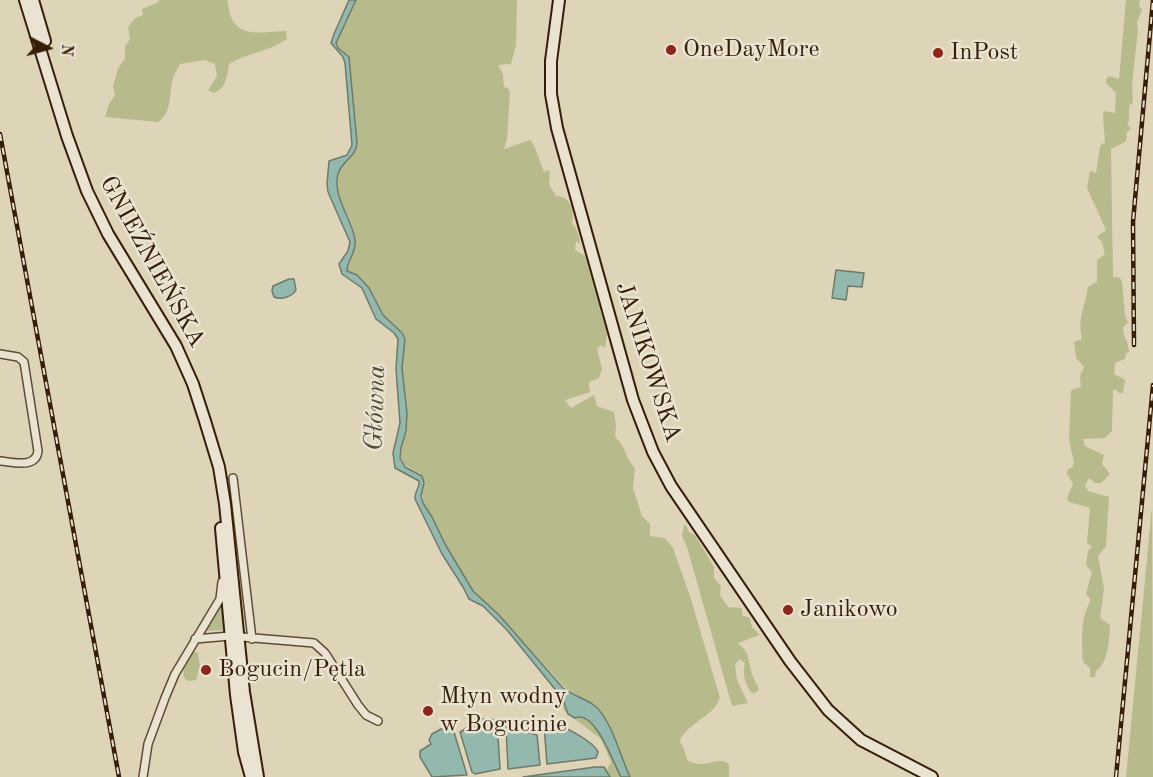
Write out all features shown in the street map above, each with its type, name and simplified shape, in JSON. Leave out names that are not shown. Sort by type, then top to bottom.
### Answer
[{"type":"main road","name":"GNIEŹNIEŃSKA","points":[[25,0],[79,171],[95,208],[117,249],[176,346],[200,402],[219,467],[225,504],[242,738],[251,777]]},
{"type":"main road","name":"GNIEŹNIEŃSKA","points":[[33,0],[55,94]]},
{"type":"main road","name":"JANIKOWSKA","points":[[559,0],[551,61],[551,94],[557,128],[633,400],[653,452],[672,486],[790,661],[828,710],[861,740],[932,777]]},
{"type":"main road","name":"GNIEŹNIEŃSKA","points":[[213,450],[224,565],[250,740],[258,777]]},
{"type":"street","points":[[0,354],[18,357],[24,362],[38,451],[38,457],[28,463],[0,461]]},
{"type":"street","points":[[233,478],[252,639]]},
{"type":"street","points":[[143,777],[153,728],[175,674],[220,599],[224,565]]},
{"type":"street","points":[[195,639],[234,637],[314,643],[325,653],[357,705],[366,715],[378,721]]},
{"type":"green space","points":[[159,0],[227,0],[232,19],[242,29],[249,32],[286,31],[287,39],[229,64],[221,89],[213,93],[208,90],[217,76],[215,64],[205,60],[180,64],[173,80],[168,109],[158,122],[105,117],[115,95],[113,87],[118,68],[125,59],[125,47],[130,39],[128,27],[135,18],[143,15],[142,9]]},
{"type":"green space","points":[[356,0],[517,0],[516,45],[511,64],[498,65],[503,74],[504,87],[510,92],[507,139],[504,149],[530,140],[544,172],[548,170],[550,172],[549,184],[556,196],[561,196],[568,201],[573,214],[572,224],[577,230],[580,242],[580,244],[576,241],[575,250],[585,256],[607,334],[605,348],[601,345],[597,349],[602,369],[599,378],[589,382],[590,392],[565,400],[571,408],[594,395],[597,406],[614,412],[615,437],[635,468],[633,488],[642,516],[650,524],[650,536],[665,538],[673,548],[690,596],[720,698],[711,711],[689,728],[681,737],[680,742],[687,760],[700,764],[720,761],[729,764],[729,777],[610,777],[607,769],[611,762],[601,739],[564,711],[560,695],[576,697],[499,615],[473,591],[423,503],[421,474],[403,464],[400,453],[406,431],[407,413],[402,368],[405,339],[402,333],[383,315],[369,288],[354,274],[347,271],[351,260],[354,234],[340,198],[337,183],[340,169],[354,152],[357,138],[349,57],[338,48],[336,43]]},
{"type":"green space","points":[[1126,0],[1140,0],[1139,6],[1142,10],[1137,22],[1132,85],[1133,102],[1129,106],[1127,124],[1131,128],[1126,134],[1125,142],[1111,149],[1113,277],[1120,278],[1122,282],[1125,315],[1128,323],[1123,327],[1123,331],[1129,352],[1126,353],[1125,359],[1115,363],[1114,374],[1125,380],[1123,393],[1113,390],[1112,431],[1105,438],[1083,439],[1085,446],[1104,455],[1102,464],[1110,474],[1101,483],[1095,483],[1089,478],[1085,485],[1088,491],[1109,497],[1106,546],[1098,556],[1104,589],[1100,618],[1110,625],[1109,643],[1104,662],[1096,671],[1095,677],[1090,677],[1090,668],[1083,662],[1082,629],[1090,599],[1086,594],[1092,572],[1086,565],[1088,551],[1092,547],[1087,543],[1090,508],[1069,502],[1067,498],[1073,484],[1067,474],[1074,462],[1069,440],[1071,390],[1081,387],[1080,376],[1084,367],[1076,358],[1074,342],[1082,339],[1081,319],[1088,287],[1097,282],[1097,260],[1105,254],[1102,242],[1097,237],[1106,230],[1087,188],[1090,171],[1096,173],[1100,146],[1105,142],[1104,111],[1115,113],[1116,93],[1106,83],[1106,79],[1109,76],[1119,79]]},
{"type":"green space","points":[[1152,507],[1153,777],[1126,777]]},
{"type":"green space","points":[[684,525],[689,532],[695,535],[714,567],[714,578],[721,586],[720,595],[728,607],[742,608],[742,615],[750,618],[752,627],[760,635],[738,643],[746,653],[759,690],[753,694],[750,691],[745,679],[745,663],[739,659],[735,665],[737,680],[748,703],[732,706],[682,536]]},
{"type":"green space","points":[[223,602],[225,630],[205,631],[204,630]]},
{"type":"green space","points":[[192,651],[198,653],[200,666],[196,680],[188,681],[184,678],[183,666]]},
{"type":"water","points":[[349,0],[356,0],[336,43],[338,48],[349,57],[357,143],[354,152],[340,169],[337,183],[340,199],[355,240],[355,248],[347,271],[357,275],[369,288],[383,315],[402,333],[405,339],[402,368],[407,413],[400,458],[405,467],[422,476],[423,503],[473,591],[499,615],[563,688],[591,703],[601,712],[611,729],[630,777],[621,777],[590,721],[568,714],[563,699],[507,630],[483,606],[469,599],[442,554],[415,499],[419,481],[395,468],[393,453],[400,423],[396,369],[398,339],[376,319],[362,288],[342,274],[339,264],[348,251],[350,242],[328,192],[327,184],[329,161],[347,155],[352,145],[345,63],[343,57],[331,43]]},
{"type":"water","points":[[836,270],[864,273],[862,287],[848,286],[846,300],[832,298]]},
{"type":"water","points":[[294,279],[296,290],[286,297],[274,297],[273,286]]},
{"type":"water","points":[[482,719],[497,721],[500,769],[475,774],[472,772],[460,732]]},
{"type":"water","points":[[547,722],[583,738],[598,752],[596,758],[547,764],[544,726]]},
{"type":"water","points":[[506,726],[537,735],[540,765],[508,769]]},
{"type":"water","points":[[441,729],[454,732],[467,775],[432,777],[420,757],[420,751],[431,744],[429,740],[432,734]]},
{"type":"water","points":[[604,767],[610,777],[523,777]]},
{"type":"railway","points":[[1134,345],[1133,222],[1153,0]]},
{"type":"railway","points":[[0,134],[119,777]]},
{"type":"railway","points":[[1116,777],[1153,385]]},
{"type":"place","name":"OneDayMore","points":[[671,50]]},
{"type":"place","name":"InPost","points":[[938,53]]},
{"type":"place","name":"Janikowo","points":[[788,610]]},
{"type":"place","name":"Bogucin/Pętla","points":[[206,670]]},
{"type":"place","name":"Młyn wodny w Bogucinie","points":[[428,711]]},
{"type":"water label","name":"Główna","points":[[376,408]]}]
